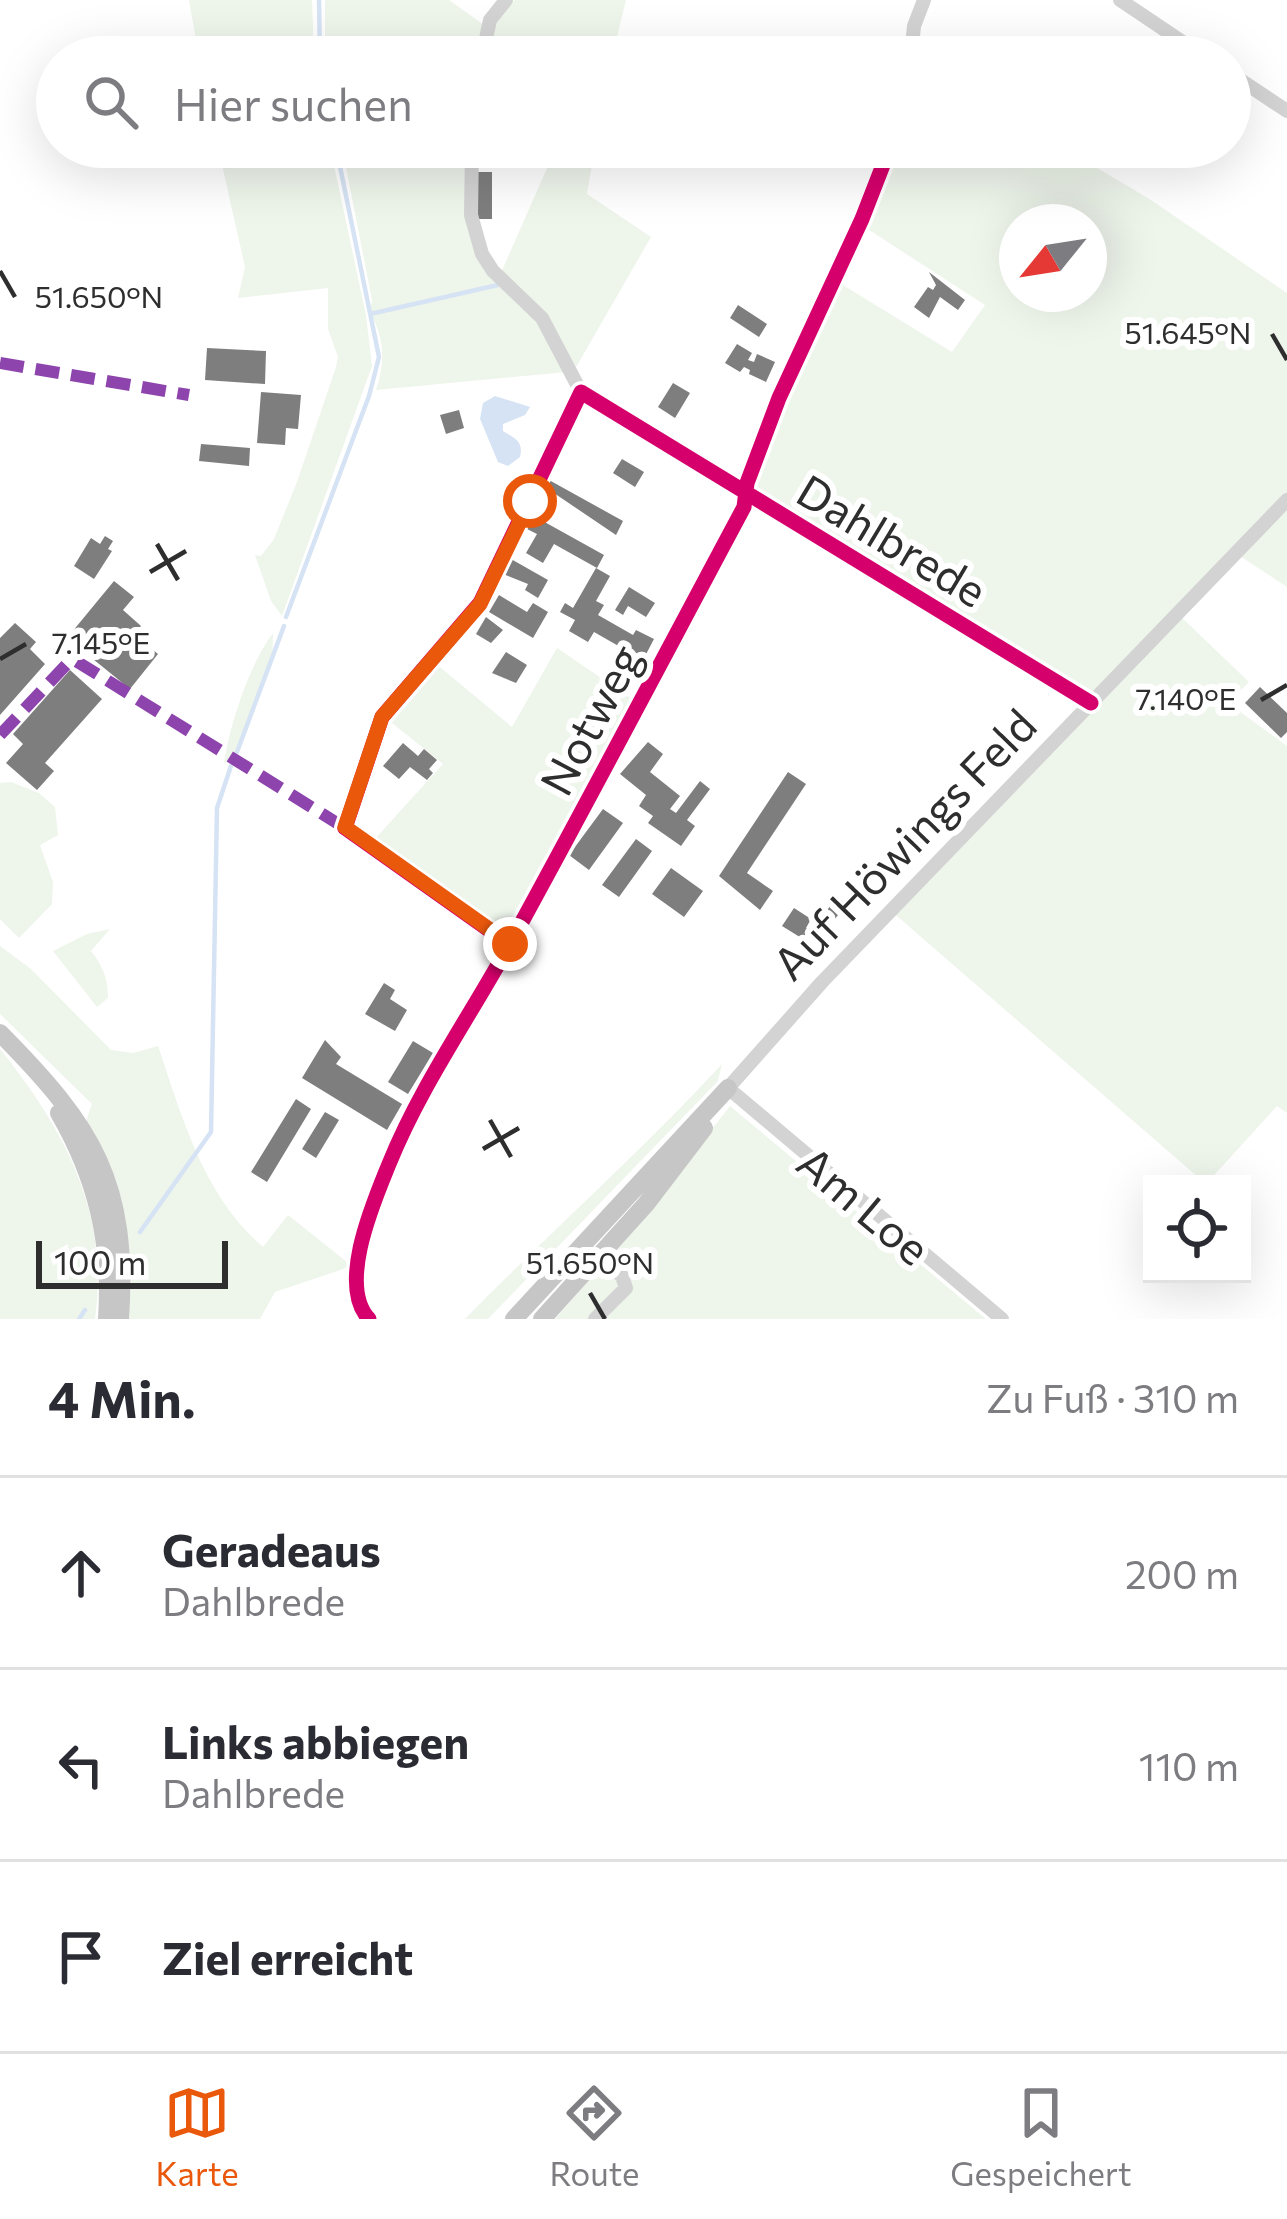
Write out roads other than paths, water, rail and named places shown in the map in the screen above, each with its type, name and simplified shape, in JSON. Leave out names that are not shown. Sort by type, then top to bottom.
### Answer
[{"type":"main road","points":[[0,1033],[73,1112],[108,1180],[122,1259],[120,1319]]},
{"type":"main road","points":[[16,1049],[74,1139],[98,1198],[107,1242],[106,1319]]},
{"type":"main road","name":"Auf Höwings Feld","points":[[542,1319],[591,1251],[728,1088]]},
{"type":"main road","name":"Auf Höwings Feld","points":[[514,1319],[591,1251]]},
{"type":"street","points":[[487,36],[490,20],[506,0]]},
{"type":"street","points":[[913,36],[924,0]]},
{"type":"street","points":[[1120,0],[1174,36]]},
{"type":"street","points":[[1251,87],[1287,111]]},
{"type":"street","points":[[472,168],[471,215],[482,254],[493,271],[542,318],[581,392],[480,604],[382,717],[345,827],[510,944]]},
{"type":"street","name":"Notweg","points":[[369,1319],[361,1311],[356,1267],[390,1162],[416,1105],[510,944],[744,507],[747,483],[779,398],[882,168]]},
{"type":"street","name":"Dahlbrede","points":[[581,392],[1090,703]]},
{"type":"street","name":"Auf Höwings Feld","points":[[728,1088],[822,982],[1287,500]]},
{"type":"street","name":"Am Loe","points":[[728,1088],[1002,1319]]},
{"type":"street","points":[[591,1251],[622,1276],[626,1288],[596,1319]]},
{"type":"water","points":[[495,396],[530,407],[525,415],[503,424],[503,431],[521,447],[520,457],[508,466],[498,462],[480,419],[483,403]]},
{"type":"waterway","points":[[319,0],[320,36]]},
{"type":"waterway","points":[[286,617],[369,396],[379,357],[340,168]]},
{"type":"waterway","points":[[370,314],[498,285]]},
{"type":"waterway","points":[[237,752],[284,626]]},
{"type":"waterway","points":[[140,1232],[211,1132],[217,808],[231,766]]},
{"type":"waterway","points":[[79,1319],[85,1310]]}]
